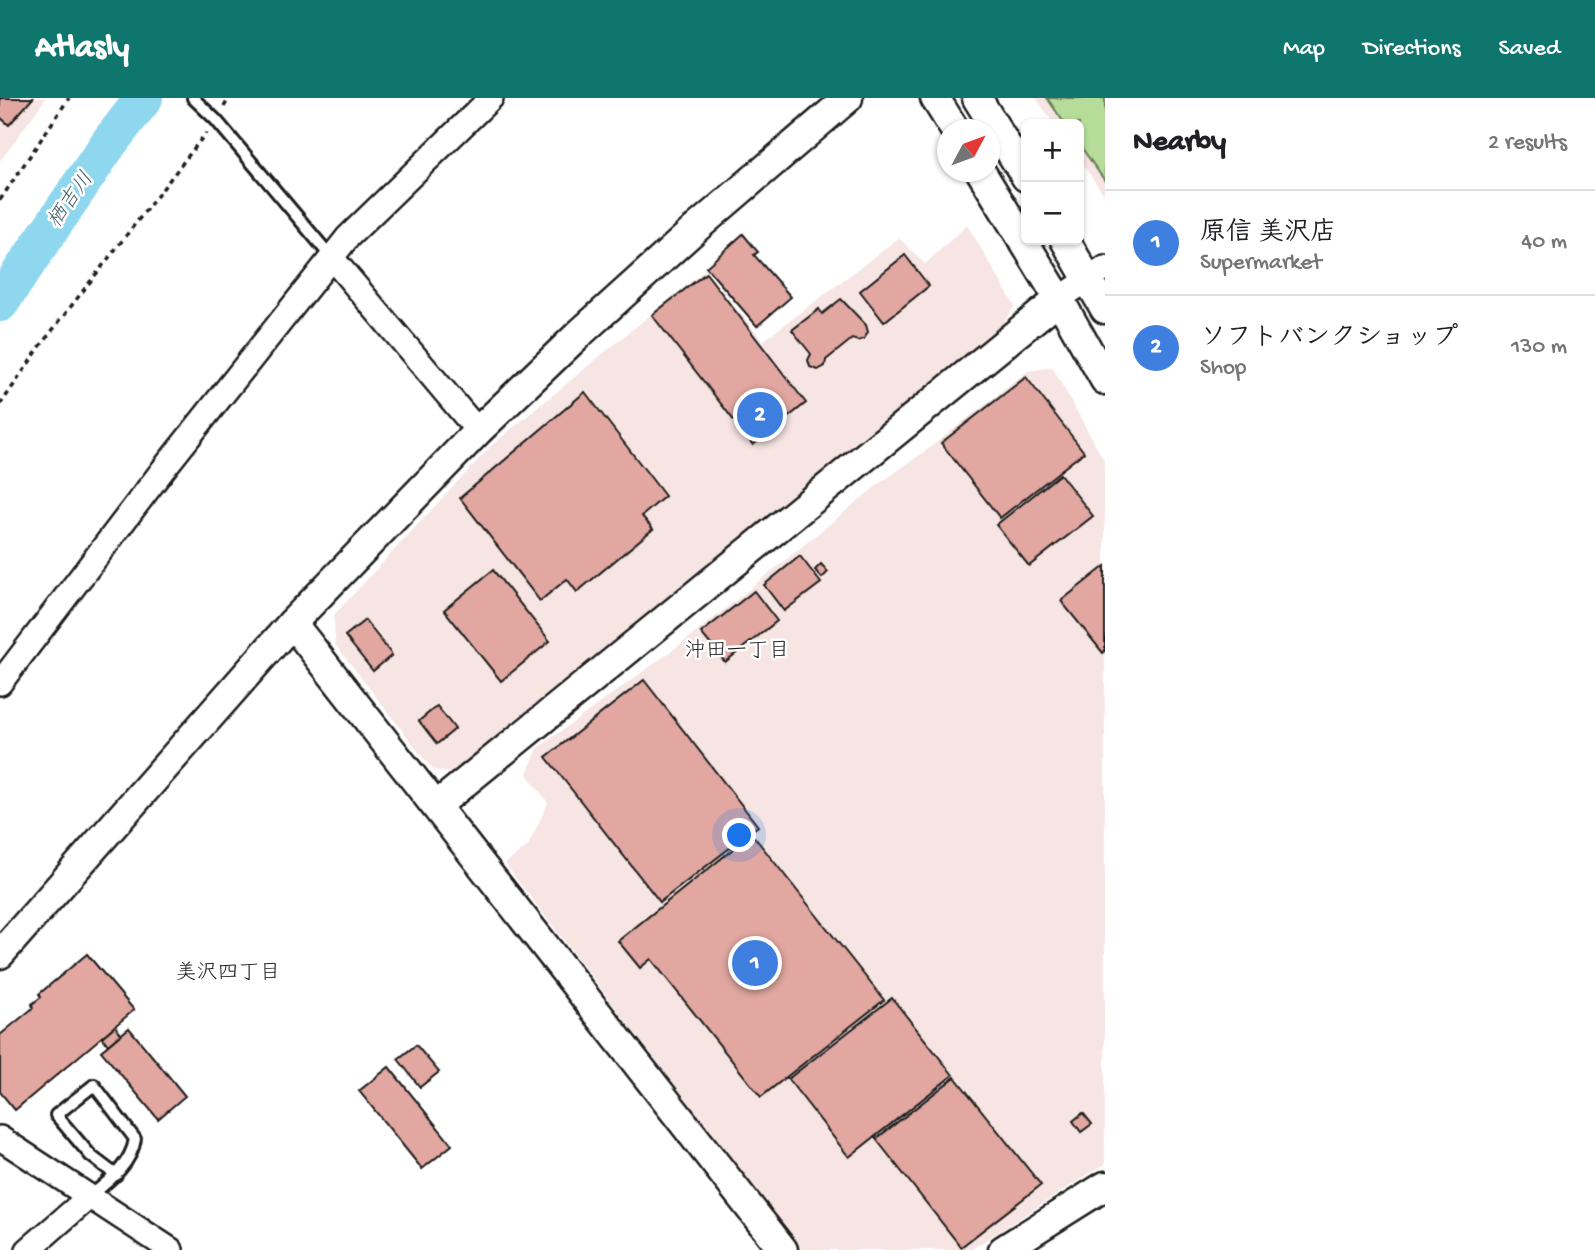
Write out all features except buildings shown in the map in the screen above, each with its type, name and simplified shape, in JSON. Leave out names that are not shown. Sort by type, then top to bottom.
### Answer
[{"type":"street","points":[[0,683],[165,467],[348,237],[491,98]]},
{"type":"street","points":[[3,943],[292,623],[478,431],[578,335],[694,230],[848,98]]},
{"type":"street","points":[[935,98],[948,119]]},
{"type":"street","points":[[977,98],[1021,169]]},
{"type":"street","points":[[987,182],[1105,380]]},
{"type":"street","points":[[1070,245],[1097,274],[1105,309]]},
{"type":"street","points":[[332,258],[478,431]]},
{"type":"street","points":[[436,806],[1059,299],[1097,274]]},
{"type":"street","points":[[292,623],[783,1250]]},
{"type":"street","points":[[0,1138],[171,1250]]},
{"type":"street","points":[[1003,1250],[1105,1186]]},
{"type":"street","points":[[28,1250],[89,1197]]},
{"type":"lane","points":[[193,98],[332,258]]},
{"type":"lane","points":[[89,1197],[116,1175],[133,1152],[135,1139],[93,1085],[56,1115],[91,1156],[116,1175]]},
{"type":"path","points":[[0,200],[69,98]]},
{"type":"path","points":[[222,110],[229,98]]},
{"type":"path","points":[[0,405],[44,341],[207,132]]},
{"type":"shaded area","points":[[0,98],[46,98],[0,161]]},
{"type":"shaded area","points":[[1036,98],[1105,98],[1105,196],[1084,166],[1084,119],[1051,119]]},
{"type":"shaded area","points":[[967,225],[1015,306],[1004,322],[451,773],[433,770],[335,644],[334,615],[491,446],[705,270],[763,341],[899,238],[925,264]]},
{"type":"shaded area","points":[[1052,367],[1105,462],[1105,1164],[970,1250],[802,1250],[505,864],[528,846],[548,803],[527,774],[538,748],[688,639],[879,484],[1028,371]]},
{"type":"green space","points":[[1047,98],[1105,98],[1105,181],[1084,151],[1084,119],[1062,119]]},
{"type":"waterway","name":"栖吉川","points":[[0,303],[109,143],[144,98]]},
{"type":"place","name":"ソフトバンクショップ","points":[[760,415]]},
{"type":"place","name":"原信 美沢店","points":[[755,963]]},
{"type":"district","name":"沖田一丁目","points":[[737,652]]},
{"type":"district","name":"美沢四丁目","points":[[228,974]]}]
